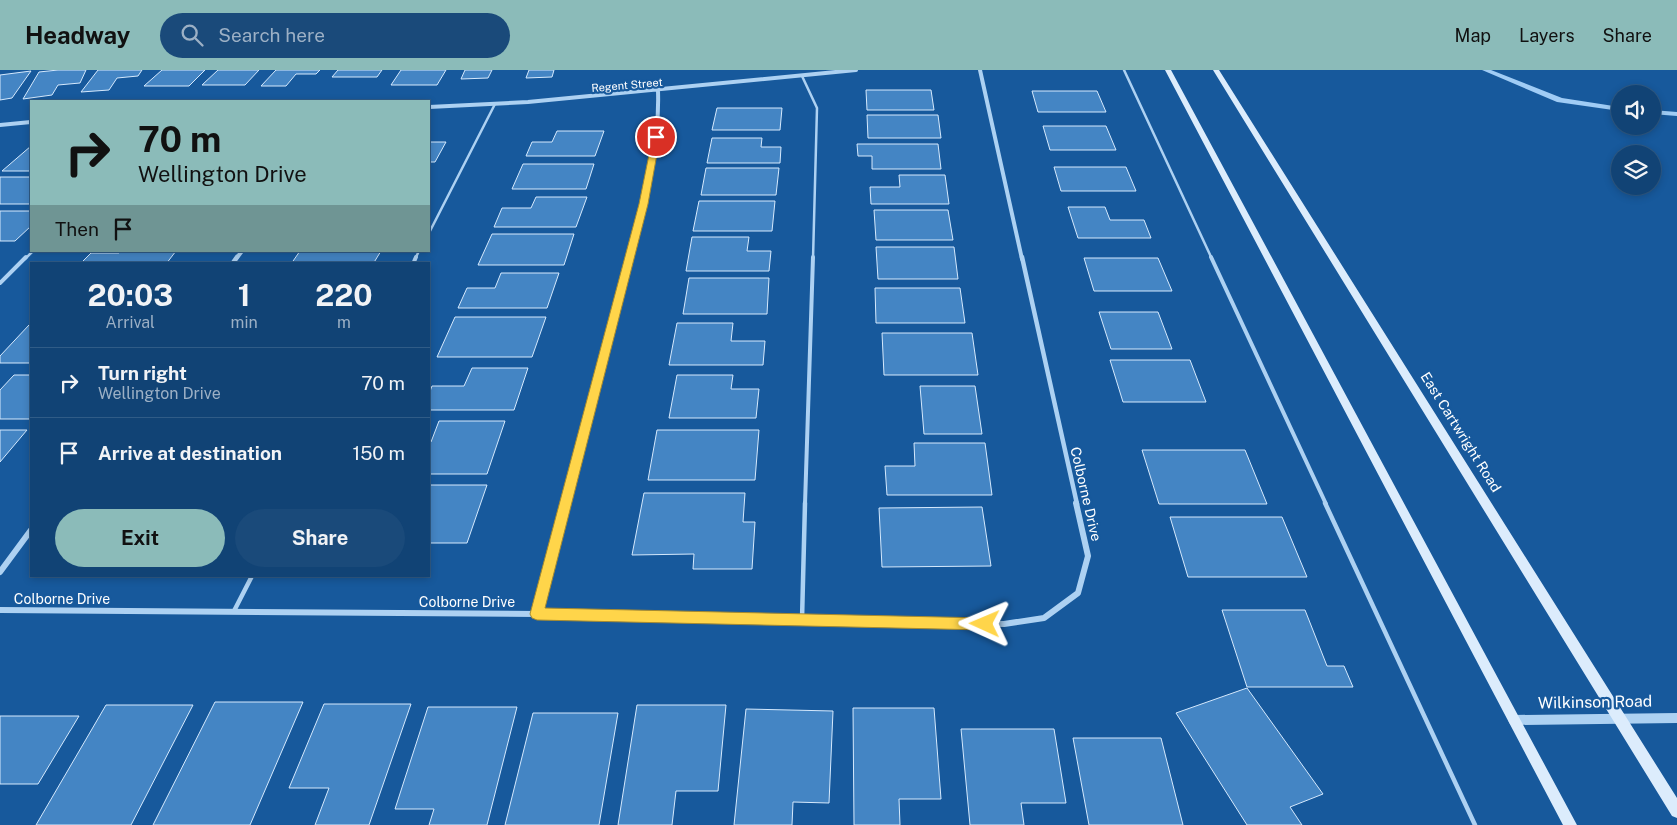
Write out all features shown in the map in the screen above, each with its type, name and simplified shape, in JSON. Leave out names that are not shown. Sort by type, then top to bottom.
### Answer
[{"type":"main road","points":[[1168,70],[1570,825]]},
{"type":"main road","name":"East Cartwright Road","points":[[1216,70],[1677,811]]},
{"type":"street","name":"Regent Street","points":[[430,107],[496,104],[658,91],[856,70]]},
{"type":"street","name":"Colborne Drive","points":[[0,610],[537,614],[1004,624],[1044,618],[1078,593],[1088,556],[980,70]]},
{"type":"street","points":[[537,614],[643,204],[659,120],[658,91]]},
{"type":"street","points":[[0,125],[30,122]]},
{"type":"street","points":[[234,262],[241,252]]},
{"type":"street","points":[[0,572],[30,531]]},
{"type":"street","name":"Wilkinson Road","points":[[1514,720],[1677,718]]},
{"type":"lane","points":[[1124,70],[1475,825]]},
{"type":"lane","points":[[802,76],[817,108],[802,620]]},
{"type":"lane","points":[[430,231],[496,104]]},
{"type":"lane","points":[[0,283],[32,252]]},
{"type":"lane","points":[[234,611],[251,577]]},
{"type":"building","points":[[86,70],[80,83],[58,85],[52,95],[23,99],[39,72]]},
{"type":"building","points":[[98,70],[142,70],[138,76],[117,78],[109,90],[81,92]]},
{"type":"building","points":[[162,70],[205,70],[189,86],[144,86]]},
{"type":"building","points":[[218,70],[259,70],[245,85],[202,85]]},
{"type":"building","points":[[276,70],[320,70],[316,74],[296,74],[286,86],[261,86]]},
{"type":"building","points":[[338,70],[382,70],[377,77],[332,77]]},
{"type":"building","points":[[401,70],[446,70],[437,85],[391,85]]},
{"type":"building","points":[[465,70],[492,70],[488,78],[461,79]]},
{"type":"building","points":[[529,70],[554,70],[552,77],[526,78]]},
{"type":"building","points":[[31,71],[12,98],[0,100],[0,75]]},
{"type":"building","points":[[866,90],[931,90],[934,110],[867,110]]},
{"type":"building","points":[[1032,91],[1097,91],[1106,112],[1038,112]]},
{"type":"building","points":[[717,108],[782,108],[780,130],[712,130]]},
{"type":"building","points":[[867,115],[938,115],[941,138],[868,138]]},
{"type":"building","points":[[1043,126],[1106,126],[1116,150],[1050,150]]},
{"type":"building","points":[[557,131],[604,131],[595,156],[526,156],[532,142],[552,142]]},
{"type":"building","points":[[712,138],[762,138],[761,147],[781,147],[780,163],[707,163]]},
{"type":"building","points":[[430,142],[446,142],[435,162],[430,162]]},
{"type":"building","points":[[857,144],[938,144],[941,169],[872,169],[872,156],[858,156]]},
{"type":"building","points":[[30,147],[30,171],[2,171]]},
{"type":"building","points":[[523,164],[594,164],[586,189],[512,189]]},
{"type":"building","points":[[1054,167],[1126,167],[1136,191],[1061,191]]},
{"type":"building","points":[[706,168],[779,168],[776,195],[701,195]]},
{"type":"building","points":[[899,175],[945,175],[949,204],[871,204],[870,187],[900,187]]},
{"type":"building","points":[[0,177],[30,177],[30,204],[0,204]]},
{"type":"building","points":[[536,197],[587,197],[576,227],[494,227],[502,208],[531,208]]},
{"type":"building","points":[[699,201],[775,201],[772,231],[693,231]]},
{"type":"building","points":[[1068,207],[1105,207],[1110,220],[1144,220],[1151,238],[1078,238]]},
{"type":"building","points":[[874,210],[948,210],[953,240],[876,240]]},
{"type":"building","points":[[0,211],[30,211],[30,227],[15,241],[0,241]]},
{"type":"building","points":[[492,234],[574,234],[564,265],[478,265]]},
{"type":"building","points":[[692,237],[749,237],[747,251],[771,251],[769,271],[686,271]]},
{"type":"building","points":[[876,247],[954,247],[958,279],[878,279]]},
{"type":"building","points":[[175,252],[168,262],[82,262],[91,253]]},
{"type":"building","points":[[299,252],[380,252],[374,262],[292,262]]},
{"type":"building","points":[[1084,258],[1158,258],[1172,291],[1094,291]]},
{"type":"building","points":[[501,273],[559,273],[547,308],[458,308],[467,288],[495,288]]},
{"type":"building","points":[[689,278],[769,278],[767,314],[683,314]]},
{"type":"building","points":[[875,288],[960,288],[965,323],[876,323]]},
{"type":"building","points":[[1099,312],[1158,312],[1172,349],[1111,349]]},
{"type":"building","points":[[455,317],[546,317],[532,357],[437,357]]},
{"type":"building","points":[[677,323],[733,323],[731,341],[765,341],[763,365],[669,365]]},
{"type":"building","points":[[30,325],[30,363],[0,363],[0,356]]},
{"type":"building","points":[[882,333],[972,333],[978,375],[884,375]]},
{"type":"building","points":[[1110,360],[1190,360],[1206,402],[1123,402]]},
{"type":"building","points":[[472,368],[528,368],[514,410],[430,410],[430,391],[432,386],[464,386]]},
{"type":"building","points":[[14,375],[30,375],[30,419],[0,419],[0,390]]},
{"type":"building","points":[[677,375],[733,375],[731,389],[759,389],[756,418],[669,418]]},
{"type":"building","points":[[920,386],[975,386],[982,434],[924,434]]},
{"type":"building","points":[[439,421],[505,421],[487,474],[430,474],[431,442]]},
{"type":"building","points":[[0,430],[27,430],[0,462]]},
{"type":"building","points":[[657,430],[759,430],[755,480],[648,480]]},
{"type":"building","points":[[914,443],[985,443],[992,495],[887,495],[885,466],[915,466]]},
{"type":"building","points":[[1142,450],[1245,450],[1267,504],[1159,504]]},
{"type":"building","points":[[430,485],[487,485],[467,543],[430,543]]},
{"type":"building","points":[[644,493],[745,493],[743,522],[755,522],[752,569],[693,569],[694,554],[632,555]]},
{"type":"building","points":[[982,507],[991,566],[882,567],[879,508]]},
{"type":"building","points":[[1170,517],[1282,517],[1307,577],[1188,577]]},
{"type":"building","points":[[1222,610],[1305,610],[1327,666],[1344,666],[1353,687],[1247,687]]},
{"type":"building","points":[[1247,688],[1323,794],[1290,807],[1302,825],[1247,825],[1176,713]]},
{"type":"building","points":[[215,702],[303,702],[250,825],[153,825]]},
{"type":"building","points":[[324,704],[411,704],[369,825],[315,825],[329,788],[289,788]]},
{"type":"building","points":[[106,705],[193,705],[131,825],[36,825]]},
{"type":"building","points":[[637,705],[726,705],[718,791],[676,791],[672,825],[618,825]]},
{"type":"building","points":[[428,707],[517,707],[487,825],[429,825],[434,809],[395,809]]},
{"type":"building","points":[[853,708],[934,708],[941,799],[899,799],[900,825],[854,825]]},
{"type":"building","points":[[746,709],[833,711],[829,803],[793,802],[792,825],[734,825]]},
{"type":"building","points":[[533,713],[618,713],[599,825],[505,825]]},
{"type":"building","points":[[0,716],[79,716],[38,784],[0,784]]},
{"type":"building","points":[[961,729],[1054,729],[1066,803],[1021,803],[1024,825],[970,825]]},
{"type":"building","points":[[1073,738],[1161,738],[1183,825],[1089,825]]},
{"type":"waterway","points":[[1485,70],[1560,100],[1611,108]]},
{"type":"waterway","points":[[1661,113],[1677,114]]},
{"type":"route","points":[[656,137],[643,204],[537,614],[985,624]]}]
